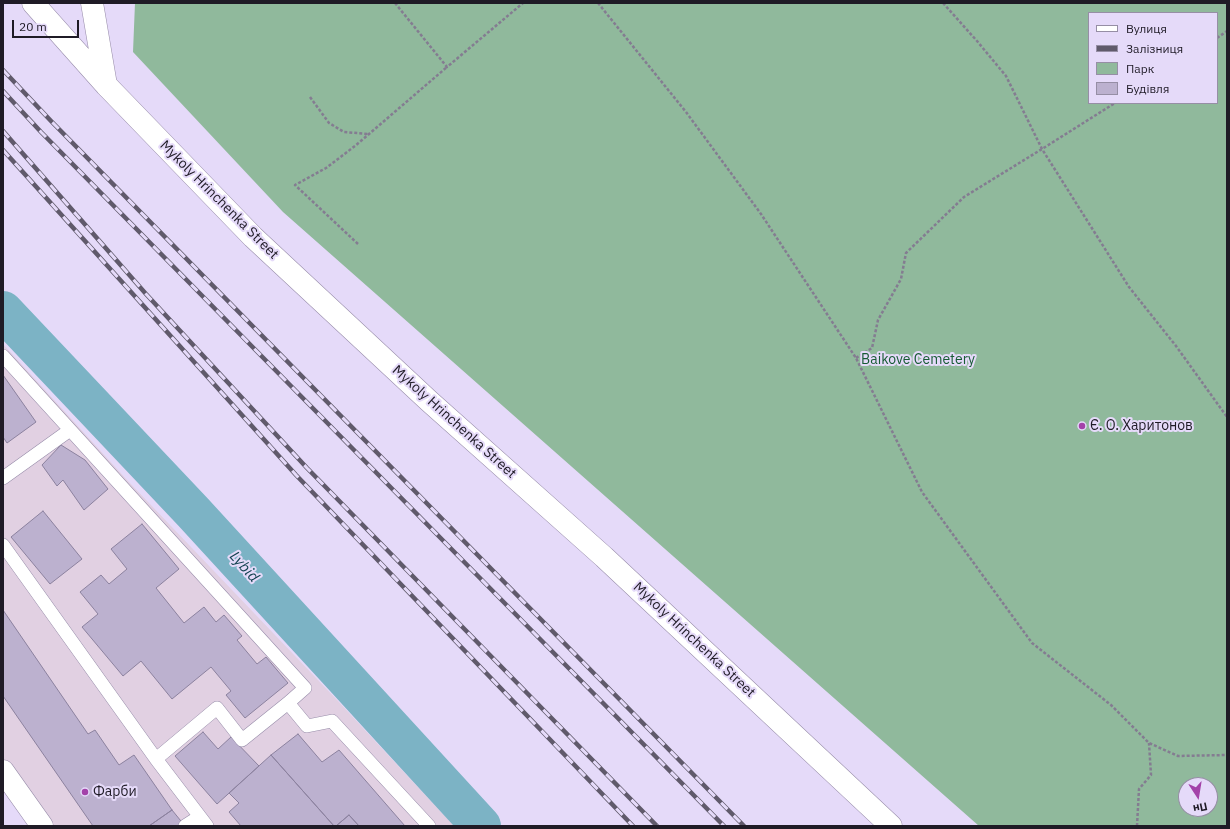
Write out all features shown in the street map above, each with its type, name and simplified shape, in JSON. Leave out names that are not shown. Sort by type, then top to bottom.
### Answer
[{"type":"main road","name":"Mykoly Hrinchenka Street","points":[[33,3],[106,85],[253,237],[429,401],[604,557],[891,826]]},
{"type":"main road","points":[[92,3],[106,85]]},
{"type":"main road","points":[[3,771],[42,826]]},
{"type":"lane","points":[[3,356],[305,688],[242,740],[217,708],[156,759]]},
{"type":"lane","points":[[3,478],[70,430]]},
{"type":"lane","points":[[3,545],[156,759],[203,821],[185,826]]},
{"type":"lane","points":[[288,703],[307,726],[332,720],[429,826]]},
{"type":"path","points":[[395,3],[447,67]]},
{"type":"path","points":[[358,244],[296,185],[326,168],[523,3]]},
{"type":"path","points":[[598,3],[686,112],[765,221],[856,358],[922,492],[1032,643],[1111,705],[1149,743],[1178,756],[1227,755]]},
{"type":"path","points":[[943,3],[978,41],[1006,76],[1042,149],[1129,287],[1176,346],[1227,417]]},
{"type":"path","points":[[1218,37],[1227,31]]},
{"type":"path","points":[[310,97],[329,123],[344,132],[368,134]]},
{"type":"path","points":[[856,358],[872,348],[878,320],[901,279],[906,253],[964,197],[1113,104]]},
{"type":"path","points":[[1137,826],[1139,789],[1151,775],[1149,743]]},
{"type":"shaded area","points":[[3,344],[128,481],[338,701],[454,826],[42,826],[3,771]]},
{"type":"green space","name":"Baikove Cemetery","points":[[135,3],[1227,3],[1227,826],[979,826],[283,212],[133,52]]},
{"type":"building","points":[[3,375],[36,422],[7,443],[3,437]]},
{"type":"building","points":[[61,445],[85,460],[108,489],[84,510],[63,480],[57,486],[42,465]]},
{"type":"building","points":[[43,511],[82,559],[50,584],[11,537]]},
{"type":"building","points":[[142,524],[179,569],[156,588],[184,623],[204,607],[216,622],[224,615],[242,636],[237,640],[257,664],[266,657],[288,683],[245,718],[226,695],[231,691],[211,667],[172,699],[141,661],[123,676],[82,627],[98,614],[80,592],[101,575],[109,584],[127,569],[111,549]]},
{"type":"building","points":[[3,610],[88,734],[95,730],[119,765],[134,755],[172,810],[149,826],[93,826],[3,696]]},
{"type":"building","points":[[203,732],[218,749],[231,737],[259,766],[217,804],[175,756]]},
{"type":"building","points":[[298,734],[322,762],[339,750],[405,826],[359,826],[349,815],[334,826],[271,755]]},
{"type":"building","points":[[271,755],[334,826],[241,826],[229,812],[239,803],[229,793]]},
{"type":"building","points":[[172,810],[185,826],[149,826]]},
{"type":"building","points":[[349,815],[359,826],[336,826]]},
{"type":"waterway","name":"Lybid","points":[[3,311],[193,512],[481,826]]},
{"type":"railway","points":[[3,70],[51,121],[744,826]]},
{"type":"railway","points":[[3,91],[41,132],[724,826]]},
{"type":"railway","points":[[3,131],[146,294],[307,468],[657,826]]},
{"type":"railway","points":[[3,150],[296,475],[633,826]]},
{"type":"place","name":"Є. О. Харитонов","points":[[1082,426]]},
{"type":"place","name":"Фарби","points":[[85,792]]}]
